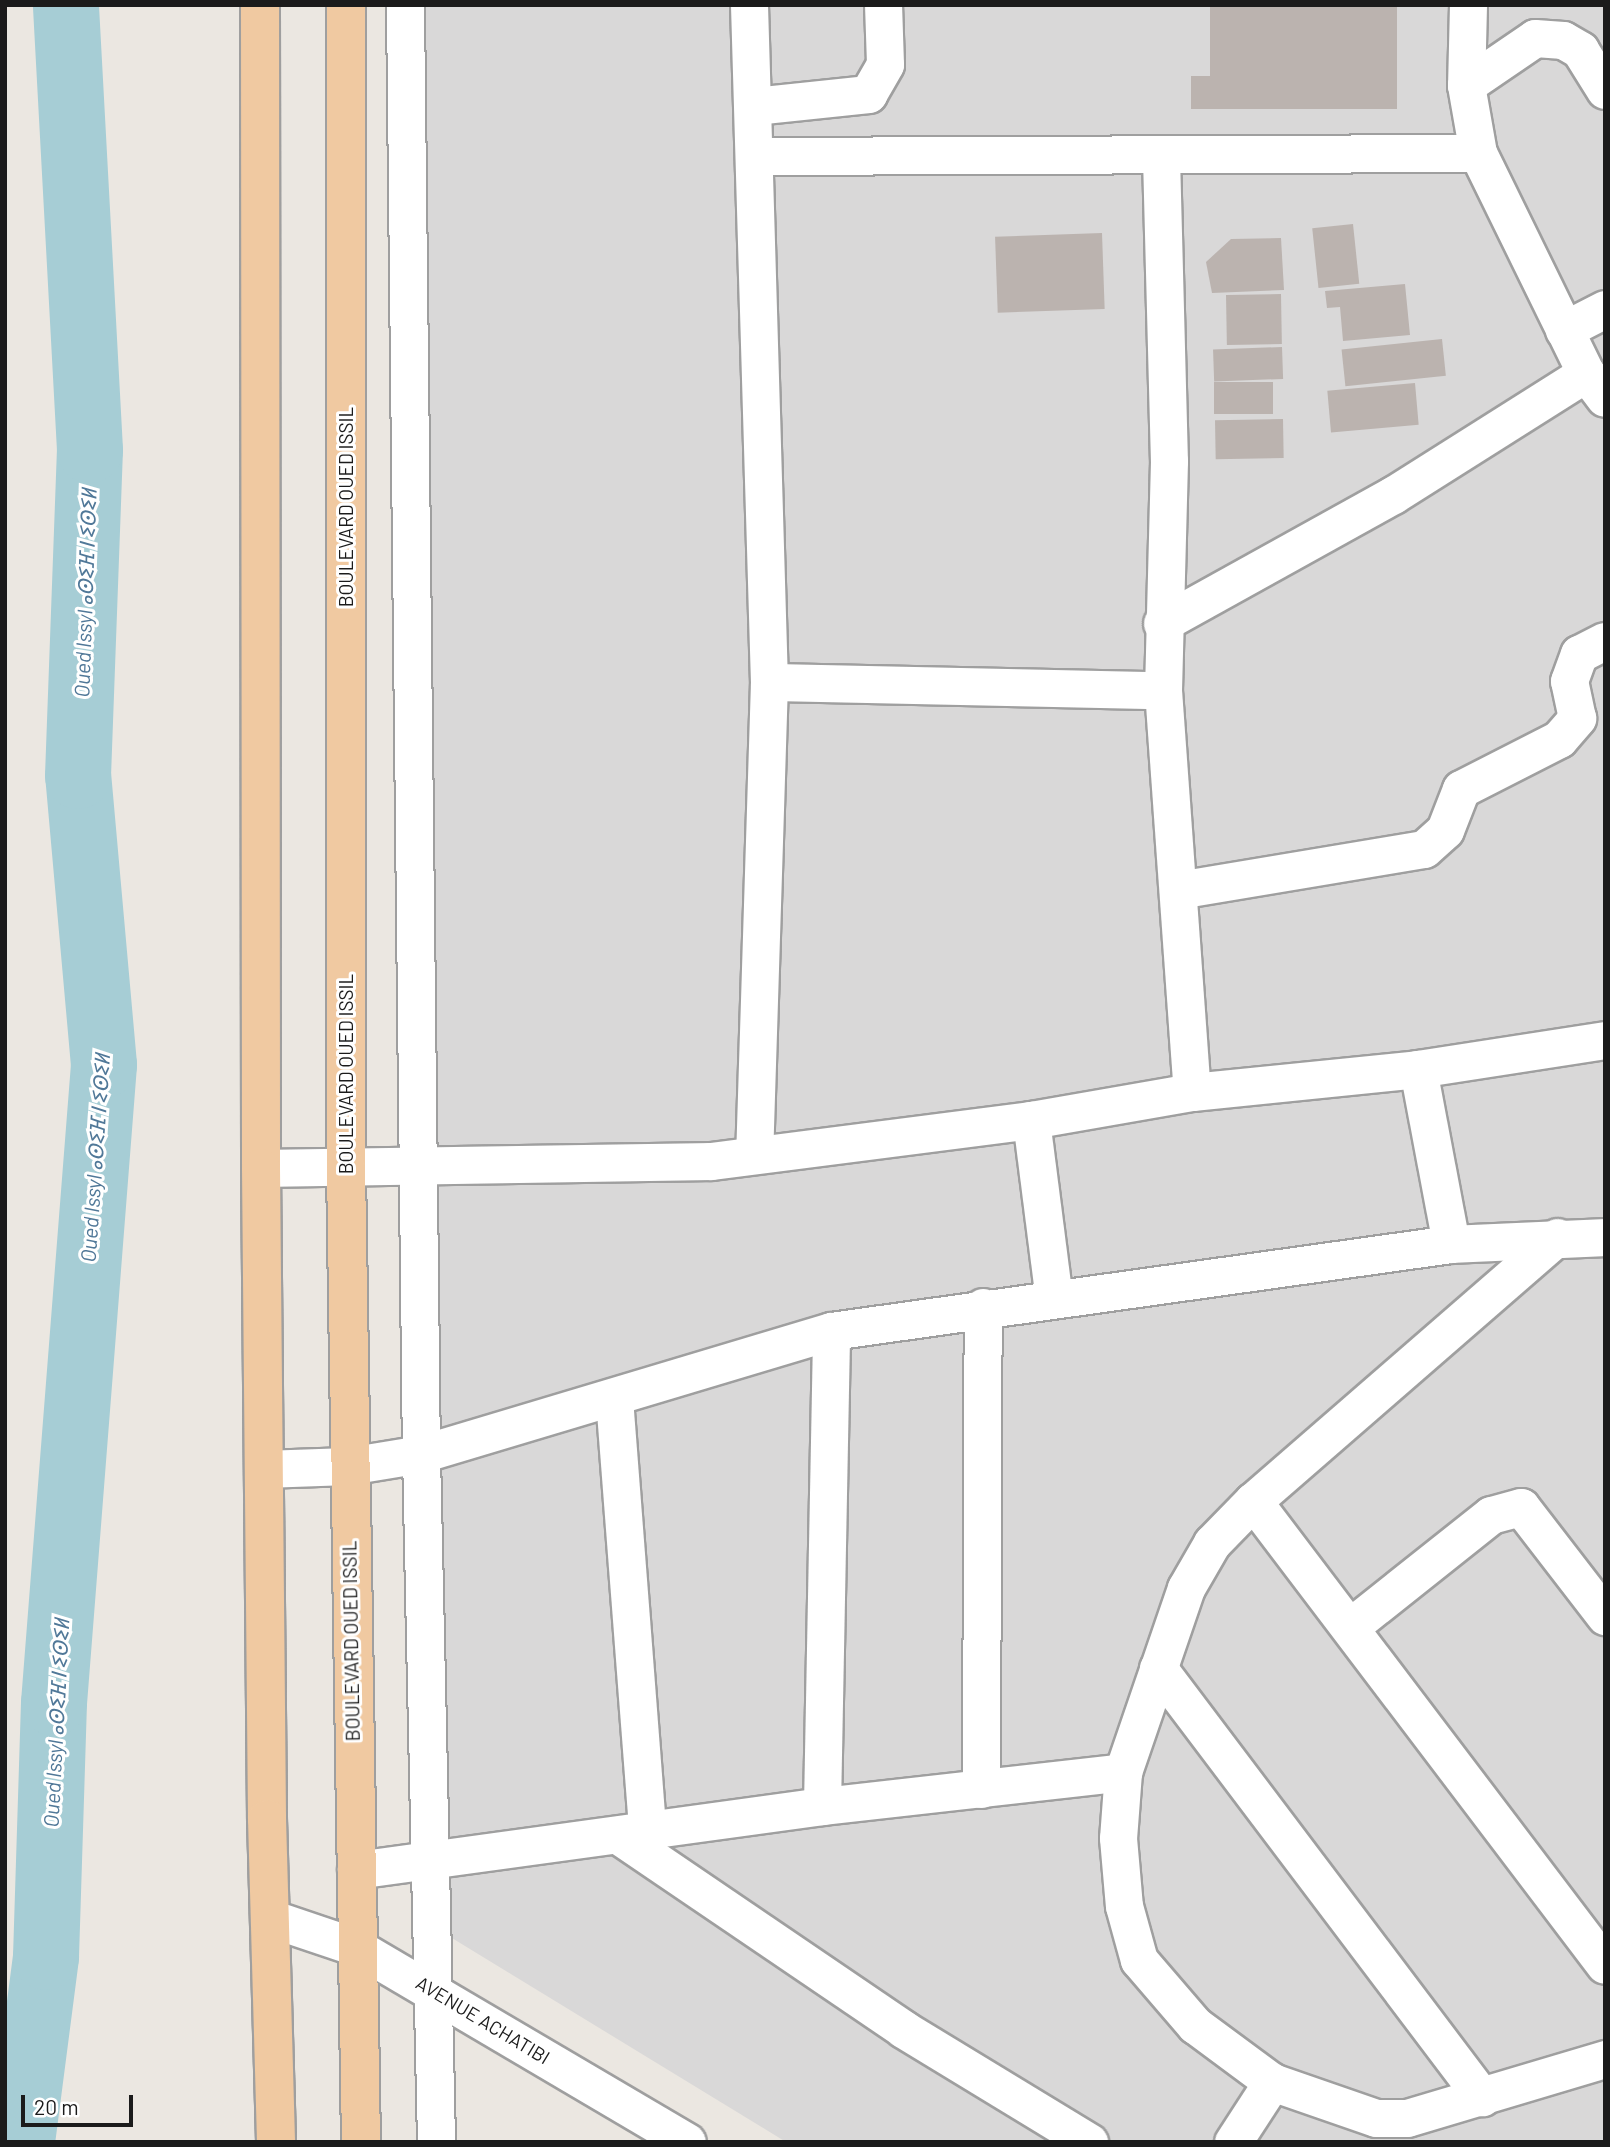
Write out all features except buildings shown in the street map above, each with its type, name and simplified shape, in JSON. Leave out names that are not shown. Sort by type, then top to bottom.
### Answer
[{"type":"main road","points":[[260,5],[261,1168],[270,1918],[276,2142]]},
{"type":"main road","name":"BOULEVARD OUED ISSIL","points":[[346,5],[345,1168],[361,2142]]},
{"type":"street","points":[[405,5],[421,1454],[436,2142]]},
{"type":"street","points":[[749,5],[757,156],[769,682],[754,1152]]},
{"type":"street","points":[[754,106],[868,93],[884,64],[883,5]]},
{"type":"street","points":[[1162,623],[1595,386],[1564,330],[1478,153],[1466,85],[1468,5]]},
{"type":"street","points":[[1466,85],[1535,38],[1563,40],[1580,50],[1605,90]]},
{"type":"street","points":[[757,156],[1161,157],[1478,153]]},
{"type":"street","points":[[1161,157],[1169,461],[1162,623],[1163,690],[1192,1092]]},
{"type":"street","points":[[1564,330],[1605,309]]},
{"type":"street","points":[[1178,890],[1424,849],[1445,830],[1461,789],[1559,739],[1577,718],[1569,681],[1579,654],[1605,641]]},
{"type":"street","points":[[769,682],[1163,690]]},
{"type":"street","points":[[261,1168],[711,1161],[754,1152],[1031,1120],[1192,1092],[1418,1069],[1605,1040]]},
{"type":"street","points":[[1418,1069],[1451,1244]]},
{"type":"street","points":[[1031,1120],[1054,1299]]},
{"type":"street","points":[[1557,1237],[1253,1501],[1212,1543],[1186,1588],[1123,1772],[1118,1838],[1124,1906],[1139,1960],[1195,2025],[1272,2082],[1410,2130],[1482,2097],[1605,2059]]},
{"type":"street","points":[[264,1469],[348,1466],[421,1454],[831,1331],[983,1307],[1451,1244],[1557,1237],[1605,1237]]},
{"type":"street","points":[[981,1789],[983,1307]]},
{"type":"street","points":[[822,1806],[831,1331]]},
{"type":"street","points":[[614,1398],[632,1832]]},
{"type":"street","points":[[1253,1501],[1605,1965]]},
{"type":"street","points":[[1350,1627],[1491,1515],[1507,1508],[1521,1507],[1592,1573],[1605,1616]]},
{"type":"street","points":[[1158,1668],[1482,2097]]},
{"type":"street","points":[[356,1870],[822,1806],[1123,1772]]},
{"type":"street","points":[[632,1832],[903,2029],[1089,2142]]},
{"type":"street","name":"AVENUE ACHATIBI","points":[[270,1918],[356,1947],[432,1988],[687,2142]]},
{"type":"street","points":[[1233,2142],[1272,2082]]},
{"type":"shaded area","points":[[405,5],[1605,5],[1605,2142],[786,2142],[429,1924]]},
{"type":"waterway","name":"Oued Issyl ⴰⵙⵉⴼ ⵏ ⵉⵙⵉⵍ","points":[[22,2142],[46,1957],[54,1703],[104,1065],[78,776],[90,450],[66,5]]}]
